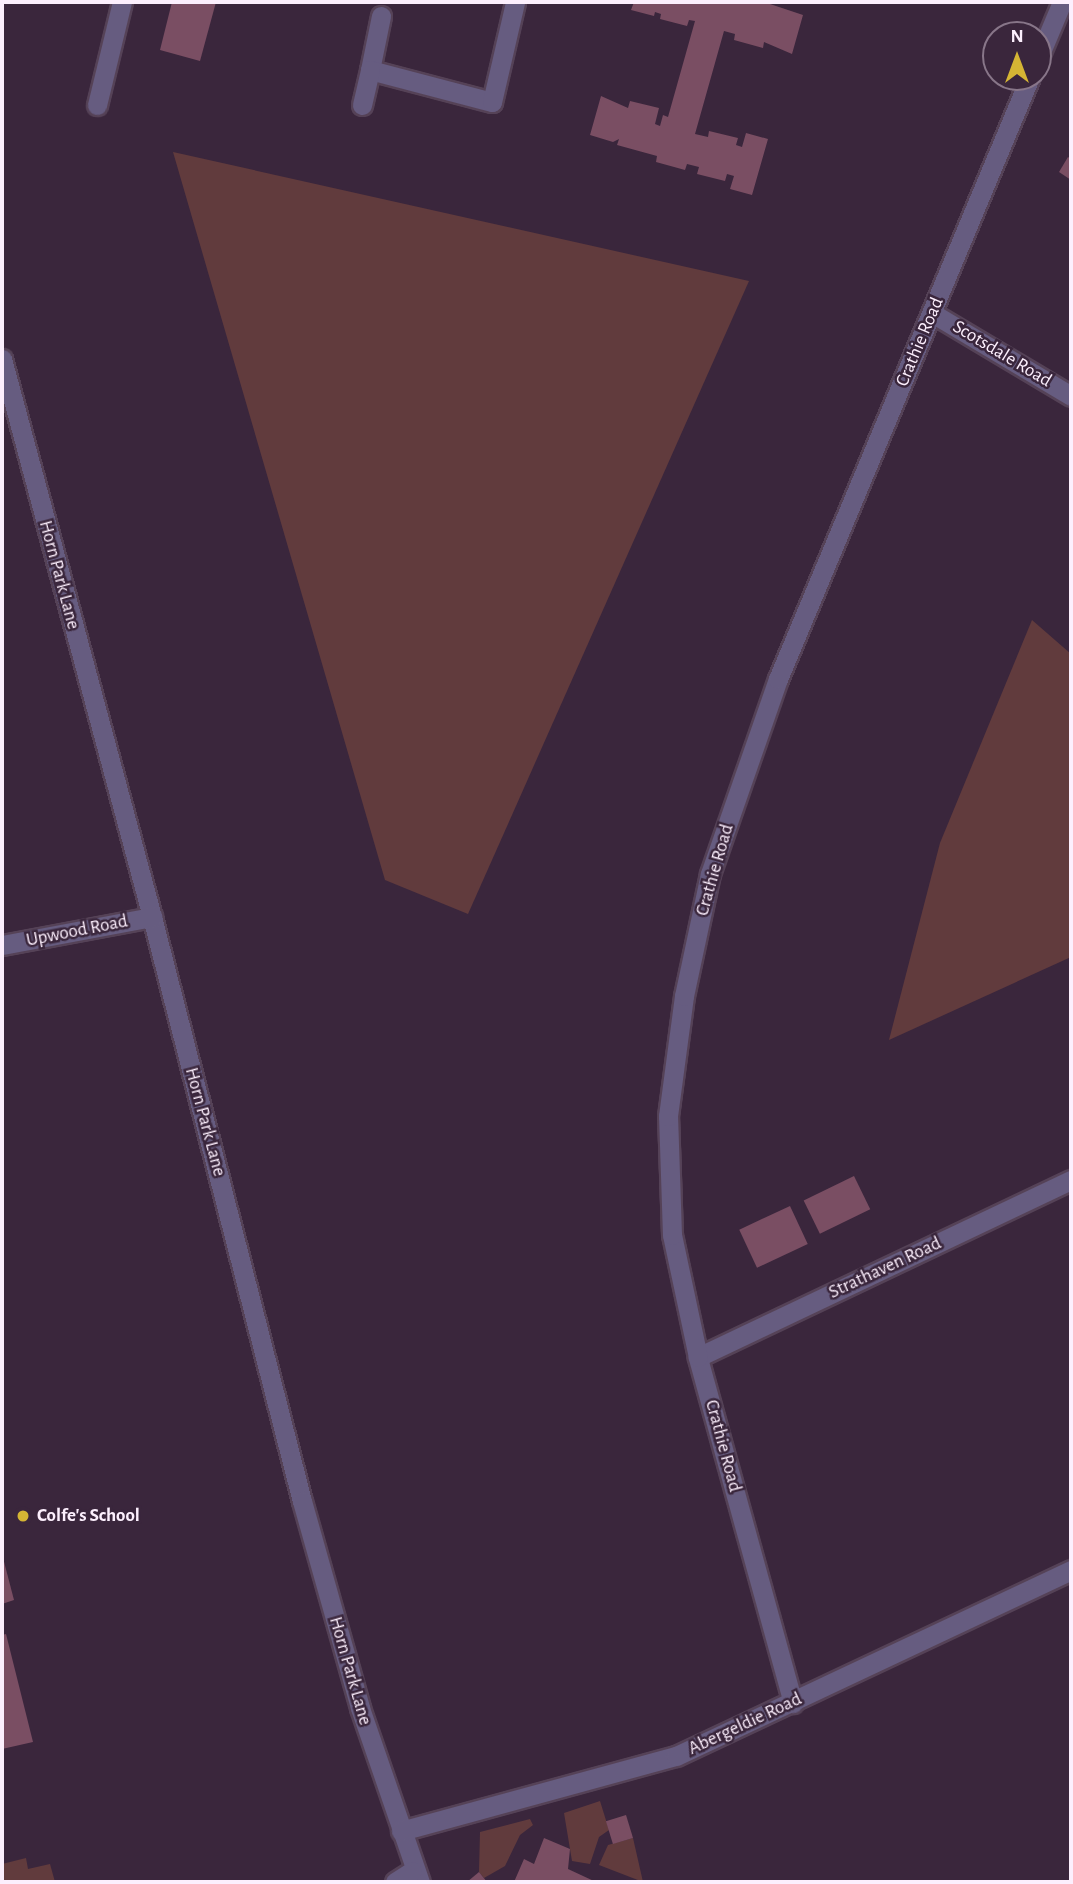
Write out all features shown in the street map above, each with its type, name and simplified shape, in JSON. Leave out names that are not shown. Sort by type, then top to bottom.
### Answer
[{"type":"street","points":[[97,105],[122,2]]},
{"type":"street","points":[[370,70],[492,102],[515,2]]},
{"type":"street","points":[[1052,26],[1062,2]]},
{"type":"street","points":[[362,105],[381,16]]},
{"type":"street","name":"Crathie Road","points":[[793,1703],[698,1357],[672,1235],[668,1116],[684,996],[710,874],[778,679],[1024,91]]},
{"type":"street","name":"Scotsdale Road","points":[[932,313],[1071,396]]},
{"type":"street","name":"Horn Park Lane","points":[[2,359],[152,917],[302,1501],[360,1708],[416,1877]]},
{"type":"street","name":"Upwood Road","points":[[2,945],[152,917]]},
{"type":"street","name":"Strathaven Road","points":[[698,1357],[1071,1180]]},
{"type":"street","name":"Abergeldie Road","points":[[401,1831],[676,1755],[793,1703],[1071,1570]]},
{"type":"street","points":[[395,1882],[416,1877]]},
{"type":"shaded area","points":[[173,152],[749,281],[468,914],[385,880]]},
{"type":"shaded area","points":[[1032,620],[1071,654],[1071,957],[889,1040],[940,843]]},
{"type":"shaded area","points":[[600,1801],[609,1830],[599,1837],[590,1864],[572,1861],[564,1813]]},
{"type":"shaded area","points":[[530,1819],[533,1825],[520,1835],[505,1866],[484,1878],[479,1872],[480,1832]]},
{"type":"shaded area","points":[[633,1838],[643,1882],[599,1865],[608,1845]]},
{"type":"shaded area","points":[[26,1858],[28,1869],[50,1864],[55,1882],[2,1882],[2,1864]]},
{"type":"building","points":[[172,2],[216,2],[200,61],[160,50]]},
{"type":"building","points":[[634,2],[764,2],[803,15],[792,54],[764,42],[763,48],[734,40],[735,34],[724,31],[695,134],[708,137],[709,131],[738,138],[736,145],[742,147],[746,133],[768,139],[752,195],[730,189],[734,176],[727,174],[725,181],[697,174],[699,167],[687,164],[685,170],[656,162],[657,156],[617,145],[619,139],[613,142],[590,135],[601,96],[628,108],[630,101],[659,108],[655,124],[660,126],[663,115],[668,117],[695,21],[689,20],[687,26],[660,19],[661,14],[655,12],[654,16],[631,10]]},
{"type":"building","points":[[1068,157],[1071,159],[1071,180],[1059,172]]},
{"type":"building","points":[[854,1176],[870,1209],[820,1234],[804,1201]]},
{"type":"building","points":[[790,1206],[808,1244],[757,1268],[739,1230]]},
{"type":"building","points":[[2,1554],[14,1600],[2,1604]]},
{"type":"building","points":[[6,1634],[33,1742],[2,1749],[2,1635]]},
{"type":"building","points":[[626,1815],[633,1838],[613,1844],[606,1821]]},
{"type":"building","points":[[544,1838],[570,1849],[568,1869],[596,1882],[514,1882],[524,1859],[534,1864]]},
{"type":"building","points":[[479,1872],[487,1882],[467,1882]]},
{"type":"place","name":"Colfe's School","points":[[23,1516]]}]
